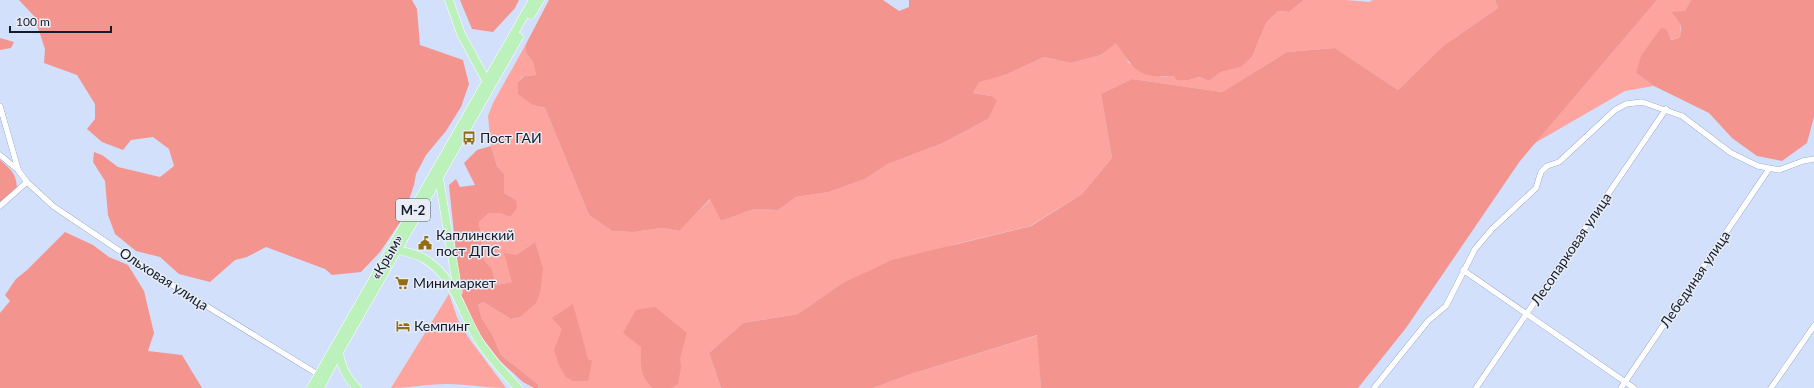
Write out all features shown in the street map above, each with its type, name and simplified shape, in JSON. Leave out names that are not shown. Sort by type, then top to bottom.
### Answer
[{"type":"main road","points":[[449,0],[461,34],[490,83]]},
{"type":"main road","name":"«Крым»","points":[[311,388],[339,339],[439,178],[533,0]]},
{"type":"main road","name":"«Крым»","points":[[339,352],[395,249],[490,83],[540,0]]},
{"type":"main road","points":[[439,178],[447,236],[460,303]]},
{"type":"main road","points":[[395,249],[423,258],[442,274],[451,285],[479,341],[496,365],[518,388]]},
{"type":"main road","points":[[339,339],[339,352],[350,380],[357,388]]},
{"type":"main road","name":"М-2","points":[[320,388],[339,352]]},
{"type":"street","points":[[1374,388],[1428,321],[1446,306],[1455,290],[1462,270],[1475,249],[1492,229],[1536,188],[1541,172],[1547,166],[1559,162],[1614,110],[1626,104],[1642,102],[1666,109],[1682,116],[1731,153],[1758,166],[1769,169],[1779,170],[1803,161],[1814,159]]},
{"type":"street","name":"Ольховая улица","points":[[0,106],[18,170]]},
{"type":"street","name":"Лесопарковая улица","points":[[1476,388],[1666,109]]},
{"type":"street","name":"Ольховая улица","points":[[0,155],[18,170],[27,182],[53,206],[151,272],[318,375]]},
{"type":"street","name":"Лебединая улица","points":[[1621,388],[1769,169]]},
{"type":"street","points":[[0,206],[27,182]]},
{"type":"street","points":[[1462,270],[1527,313],[1634,388]]},
{"type":"street","points":[[1771,388],[1814,326]]},
{"type":"shaded area","points":[[19,0],[412,0],[417,9],[420,45],[463,60],[469,84],[461,107],[446,131],[426,155],[416,174],[403,218],[380,252],[361,272],[332,275],[325,269],[266,247],[247,257],[235,260],[210,282],[179,274],[160,257],[136,251],[115,234],[108,215],[105,181],[93,162],[94,152],[102,155],[118,167],[160,177],[174,166],[169,149],[153,137],[131,140],[123,150],[102,142],[87,129],[95,119],[95,104],[77,75],[44,63],[45,49],[34,16]]},
{"type":"shaded area","points":[[460,0],[519,0],[515,8],[493,32],[472,29]]},
{"type":"shaded area","points":[[549,0],[883,0],[899,11],[909,7],[909,0],[1304,0],[1289,12],[1278,11],[1266,23],[1252,57],[1241,67],[1221,72],[1209,81],[1199,77],[1189,80],[1177,80],[1174,76],[1162,77],[1145,74],[1133,66],[1116,43],[1101,55],[1071,63],[1044,57],[1005,75],[979,82],[973,93],[991,96],[997,100],[988,119],[943,143],[888,164],[865,179],[829,192],[796,197],[778,210],[754,209],[721,221],[710,199],[679,231],[662,228],[633,232],[612,231],[589,215],[545,108],[533,105],[518,94],[518,82],[524,76],[536,75],[533,62],[526,53],[526,44]]},
{"type":"shaded area","points":[[1304,0],[1346,0],[1369,2],[1373,0],[1495,0],[1498,8],[1443,46],[1398,90],[1335,48],[1287,52],[1222,92],[1132,79],[1101,94],[1112,158],[1082,194],[1030,226],[956,244],[841,284],[798,314],[743,323],[709,353],[721,388],[538,388],[539,385],[501,355],[492,334],[482,319],[478,305],[483,302],[511,319],[520,317],[540,293],[535,242],[516,255],[512,282],[496,285],[492,269],[484,260],[479,222],[489,213],[500,213],[510,217],[516,200],[504,193],[504,174],[497,166],[491,146],[488,116],[493,103],[526,44],[526,53],[533,62],[536,75],[523,76],[518,82],[533,105],[545,108],[589,215],[612,231],[633,232],[662,228],[678,231],[711,199],[721,221],[754,209],[778,210],[796,197],[829,192],[865,179],[888,164],[943,143],[988,119],[991,96],[973,93],[979,81],[1005,75],[1044,57],[1071,63],[1101,55],[1116,42],[1129,63],[1161,77],[1174,76],[1189,80],[1199,77],[1209,81],[1221,72],[1241,67],[1252,57],[1266,23],[1278,11],[1289,12]]},
{"type":"shaded area","points":[[1495,0],[1657,0],[1520,161],[1406,328],[1358,388],[1041,388],[1037,335],[908,375],[873,388],[721,388],[709,353],[743,323],[798,314],[841,284],[892,260],[1031,226],[1082,194],[1112,158],[1101,94],[1132,79],[1222,92],[1287,52],[1335,48],[1398,90],[1443,46],[1498,8]]},
{"type":"shaded area","points":[[1657,0],[1691,0],[1680,21],[1681,33],[1679,38],[1671,40],[1667,30],[1636,73],[1654,86],[1625,91],[1535,143]]},
{"type":"shaded area","points":[[1691,0],[1814,0],[1814,117],[1807,143],[1782,161],[1757,156],[1732,138],[1709,113],[1654,86],[1636,73],[1641,56],[1661,28],[1667,30],[1671,40],[1679,38],[1681,34],[1681,27],[1678,20],[1671,12],[1685,11]]},
{"type":"shaded area","points":[[0,38],[14,42],[11,48],[0,50]]},
{"type":"shaded area","points":[[491,146],[497,166],[504,174],[504,193],[516,200],[517,208],[510,217],[500,213],[489,213],[479,222],[484,260],[492,269],[496,285],[512,282],[504,253],[516,255],[535,242],[543,269],[540,293],[536,303],[520,317],[511,319],[483,302],[478,305],[482,319],[492,334],[501,355],[539,385],[538,388],[534,388],[523,382],[500,361],[477,331],[467,313],[460,292],[449,185],[456,179],[460,187],[475,185],[464,163],[477,150]]},
{"type":"shaded area","points":[[0,160],[13,173],[17,191],[0,202]]},
{"type":"shaded area","points":[[65,232],[93,245],[109,257],[128,265],[144,291],[154,333],[148,351],[182,355],[202,388],[0,388],[0,313],[10,301],[5,295],[16,279]]},
{"type":"shaded area","points":[[449,294],[458,320],[468,337],[506,388],[447,384],[391,388]]},
{"type":"shaded area","points":[[573,304],[588,359],[592,361],[588,381],[573,381],[566,377],[559,365],[554,350],[562,329],[552,318]]},
{"type":"shaded area","points":[[655,307],[687,333],[680,358],[681,367],[678,384],[671,388],[653,388],[648,383],[642,369],[641,347],[623,333],[636,310]]},
{"type":"shaded area","points":[[1038,335],[1041,388],[873,388],[908,375]]},
{"type":"place","name":"Пост ГАИ","points":[[469,138]]},
{"type":"place","name":"Каплинский пост ДПС","points":[[425,243]]},
{"type":"place","name":"Минимаркет","points":[[402,283]]},
{"type":"place","name":"Кемпинг","points":[[403,326]]}]
